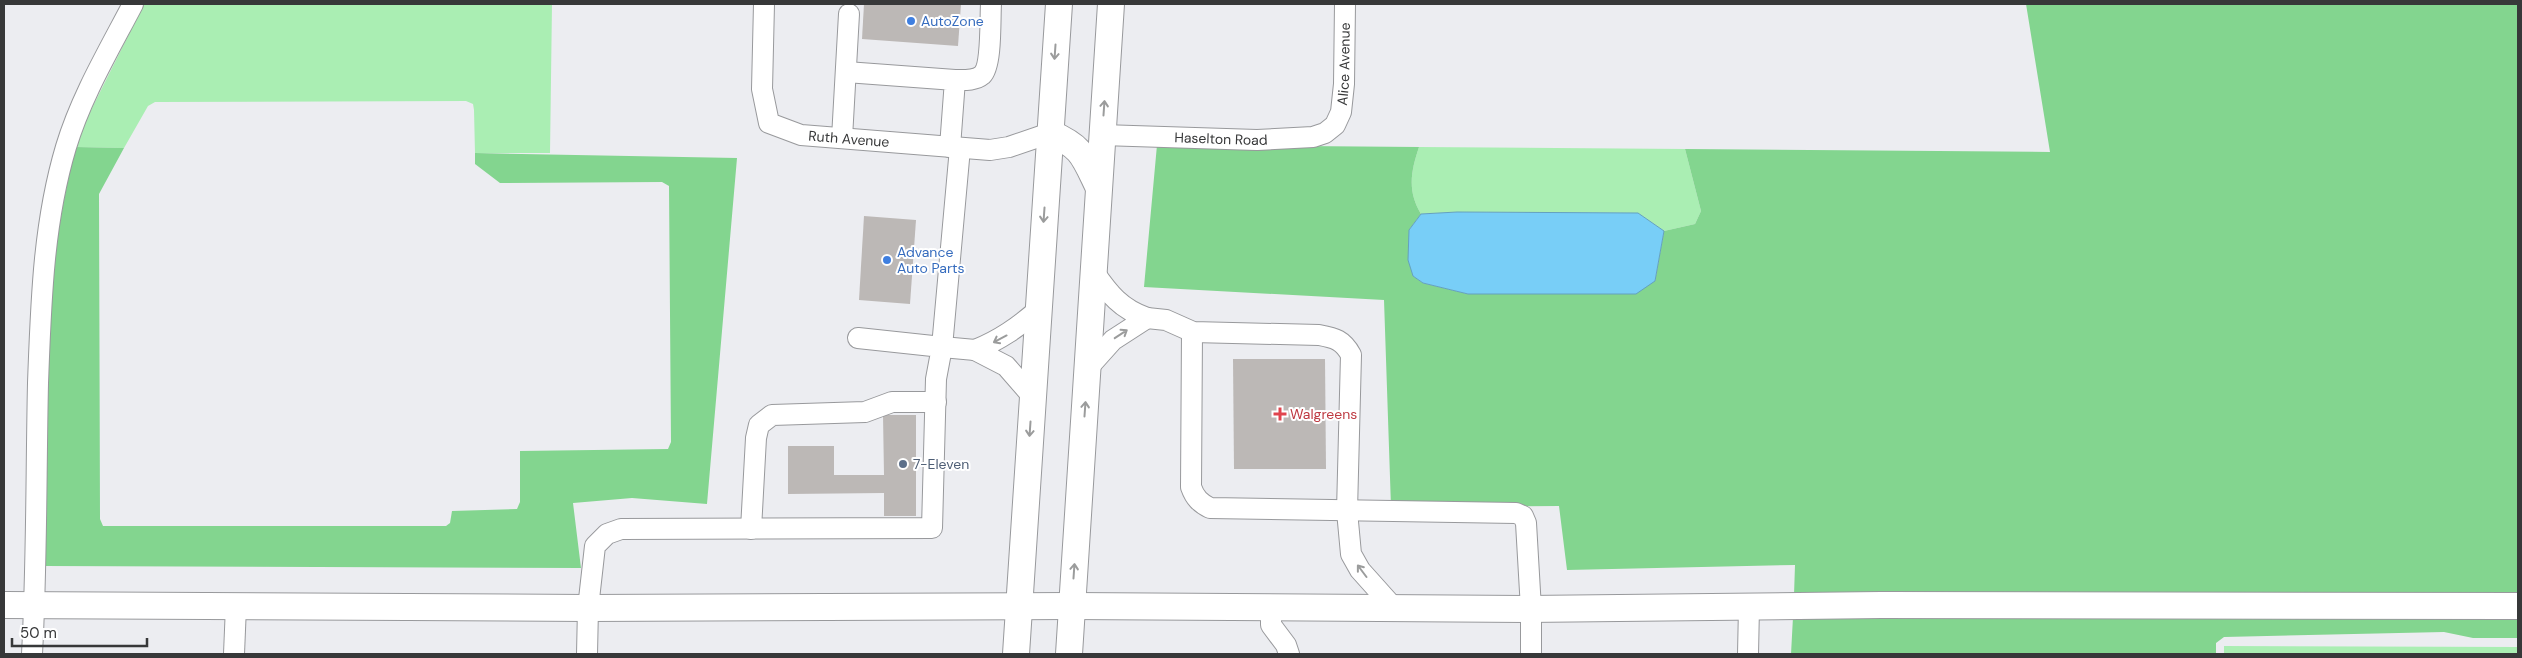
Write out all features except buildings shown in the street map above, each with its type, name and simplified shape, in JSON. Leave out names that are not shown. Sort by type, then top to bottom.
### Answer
[{"type":"main road","points":[[1016,654],[1059,4]]},
{"type":"main road","points":[[1069,654],[1111,4]]},
{"type":"main road","points":[[1050,133],[1070,142],[1082,153],[1099,189]]},
{"type":"main road","points":[[4,606],[588,608],[1072,606],[1531,609],[1881,605],[2518,606]]},
{"type":"street","points":[[32,654],[40,321],[46,247],[54,194],[66,146],[78,115],[133,4]]},
{"type":"street","name":"Ruth Avenue","points":[[764,4],[762,89],[769,123],[801,135],[990,150],[1009,147],[1050,133]]},
{"type":"street","points":[[846,72],[955,80],[972,79],[982,75],[987,66],[991,4]]},
{"type":"street","name":"Alice Avenue","points":[[1335,124],[1341,112],[1344,84],[1345,4]]},
{"type":"street","points":[[842,138],[849,14]]},
{"type":"street","points":[[587,654],[588,608],[595,546],[607,534],[621,529],[932,528],[936,379],[942,347],[955,147],[955,80]]},
{"type":"street","name":"Haselton Road","points":[[1102,135],[1257,140],[1313,137],[1325,133],[1335,124]]},
{"type":"street","points":[[1094,272],[1115,301],[1133,313],[1147,318],[1166,320],[1192,332],[1319,335],[1336,338],[1346,344],[1351,354],[1348,511],[1351,554],[1360,570],[1394,608]]},
{"type":"street","points":[[975,350],[999,340],[1038,310]]},
{"type":"street","points":[[1088,369],[1113,340],[1147,318]]},
{"type":"street","points":[[1192,332],[1191,487],[1201,504],[1210,508],[1516,513],[1523,516],[1526,523],[1531,609],[1531,654]]},
{"type":"street","points":[[858,338],[975,350],[1006,366],[1033,397]]},
{"type":"street","points":[[751,528],[756,438],[759,425],[772,415],[865,412],[892,402],[936,402]]},
{"type":"street","points":[[234,654],[236,606]]},
{"type":"street","points":[[1271,607],[1271,625],[1286,645],[1289,654]]},
{"type":"street","points":[[1748,654],[1749,607]]},
{"type":"green space","points":[[144,4],[552,4],[550,153],[475,153],[473,104],[466,101],[155,102],[148,106],[124,148],[76,147],[86,120]]},
{"type":"green space","points":[[2026,4],[2518,4],[2518,595],[1794,595],[1795,565],[1567,570],[1559,506],[1391,507],[1384,300],[1144,287],[1157,145],[1419,147],[1412,173],[1412,189],[1421,214],[1409,230],[1413,276],[1423,283],[1468,294],[1655,281],[1664,231],[1695,224],[1701,211],[1685,149],[2050,152]]},
{"type":"green space","points":[[76,147],[124,148],[99,194],[100,519],[103,526],[446,526],[450,523],[452,511],[517,509],[520,502],[520,451],[668,449],[671,442],[669,186],[662,182],[500,183],[475,164],[475,153],[737,158],[707,504],[632,498],[573,503],[581,568],[45,566],[45,408],[50,303],[64,198]]},
{"type":"green space","points":[[1419,147],[1685,149],[1701,211],[1695,224],[1664,231],[1638,213],[1458,212],[1421,214],[1412,189],[1412,173]]},
{"type":"green space","points":[[2518,616],[2518,638],[2473,638],[2444,632],[2224,637],[2216,643],[2216,654],[1791,654],[1793,617]]},
{"type":"green space","points":[[2224,646],[2518,647],[2518,654],[2224,654]]},
{"type":"water","points":[[1457,212],[1638,213],[1664,231],[1655,281],[1636,294],[1468,294],[1423,283],[1413,276],[1408,260],[1409,230],[1421,214]]},
{"type":"place","name":"AutoZone","points":[[911,21]]},
{"type":"place","name":"Advance Auto Parts","points":[[887,260]]},
{"type":"place","name":"Walgreens","points":[[1280,414]]},
{"type":"place","name":"7-Eleven","points":[[903,464]]}]
